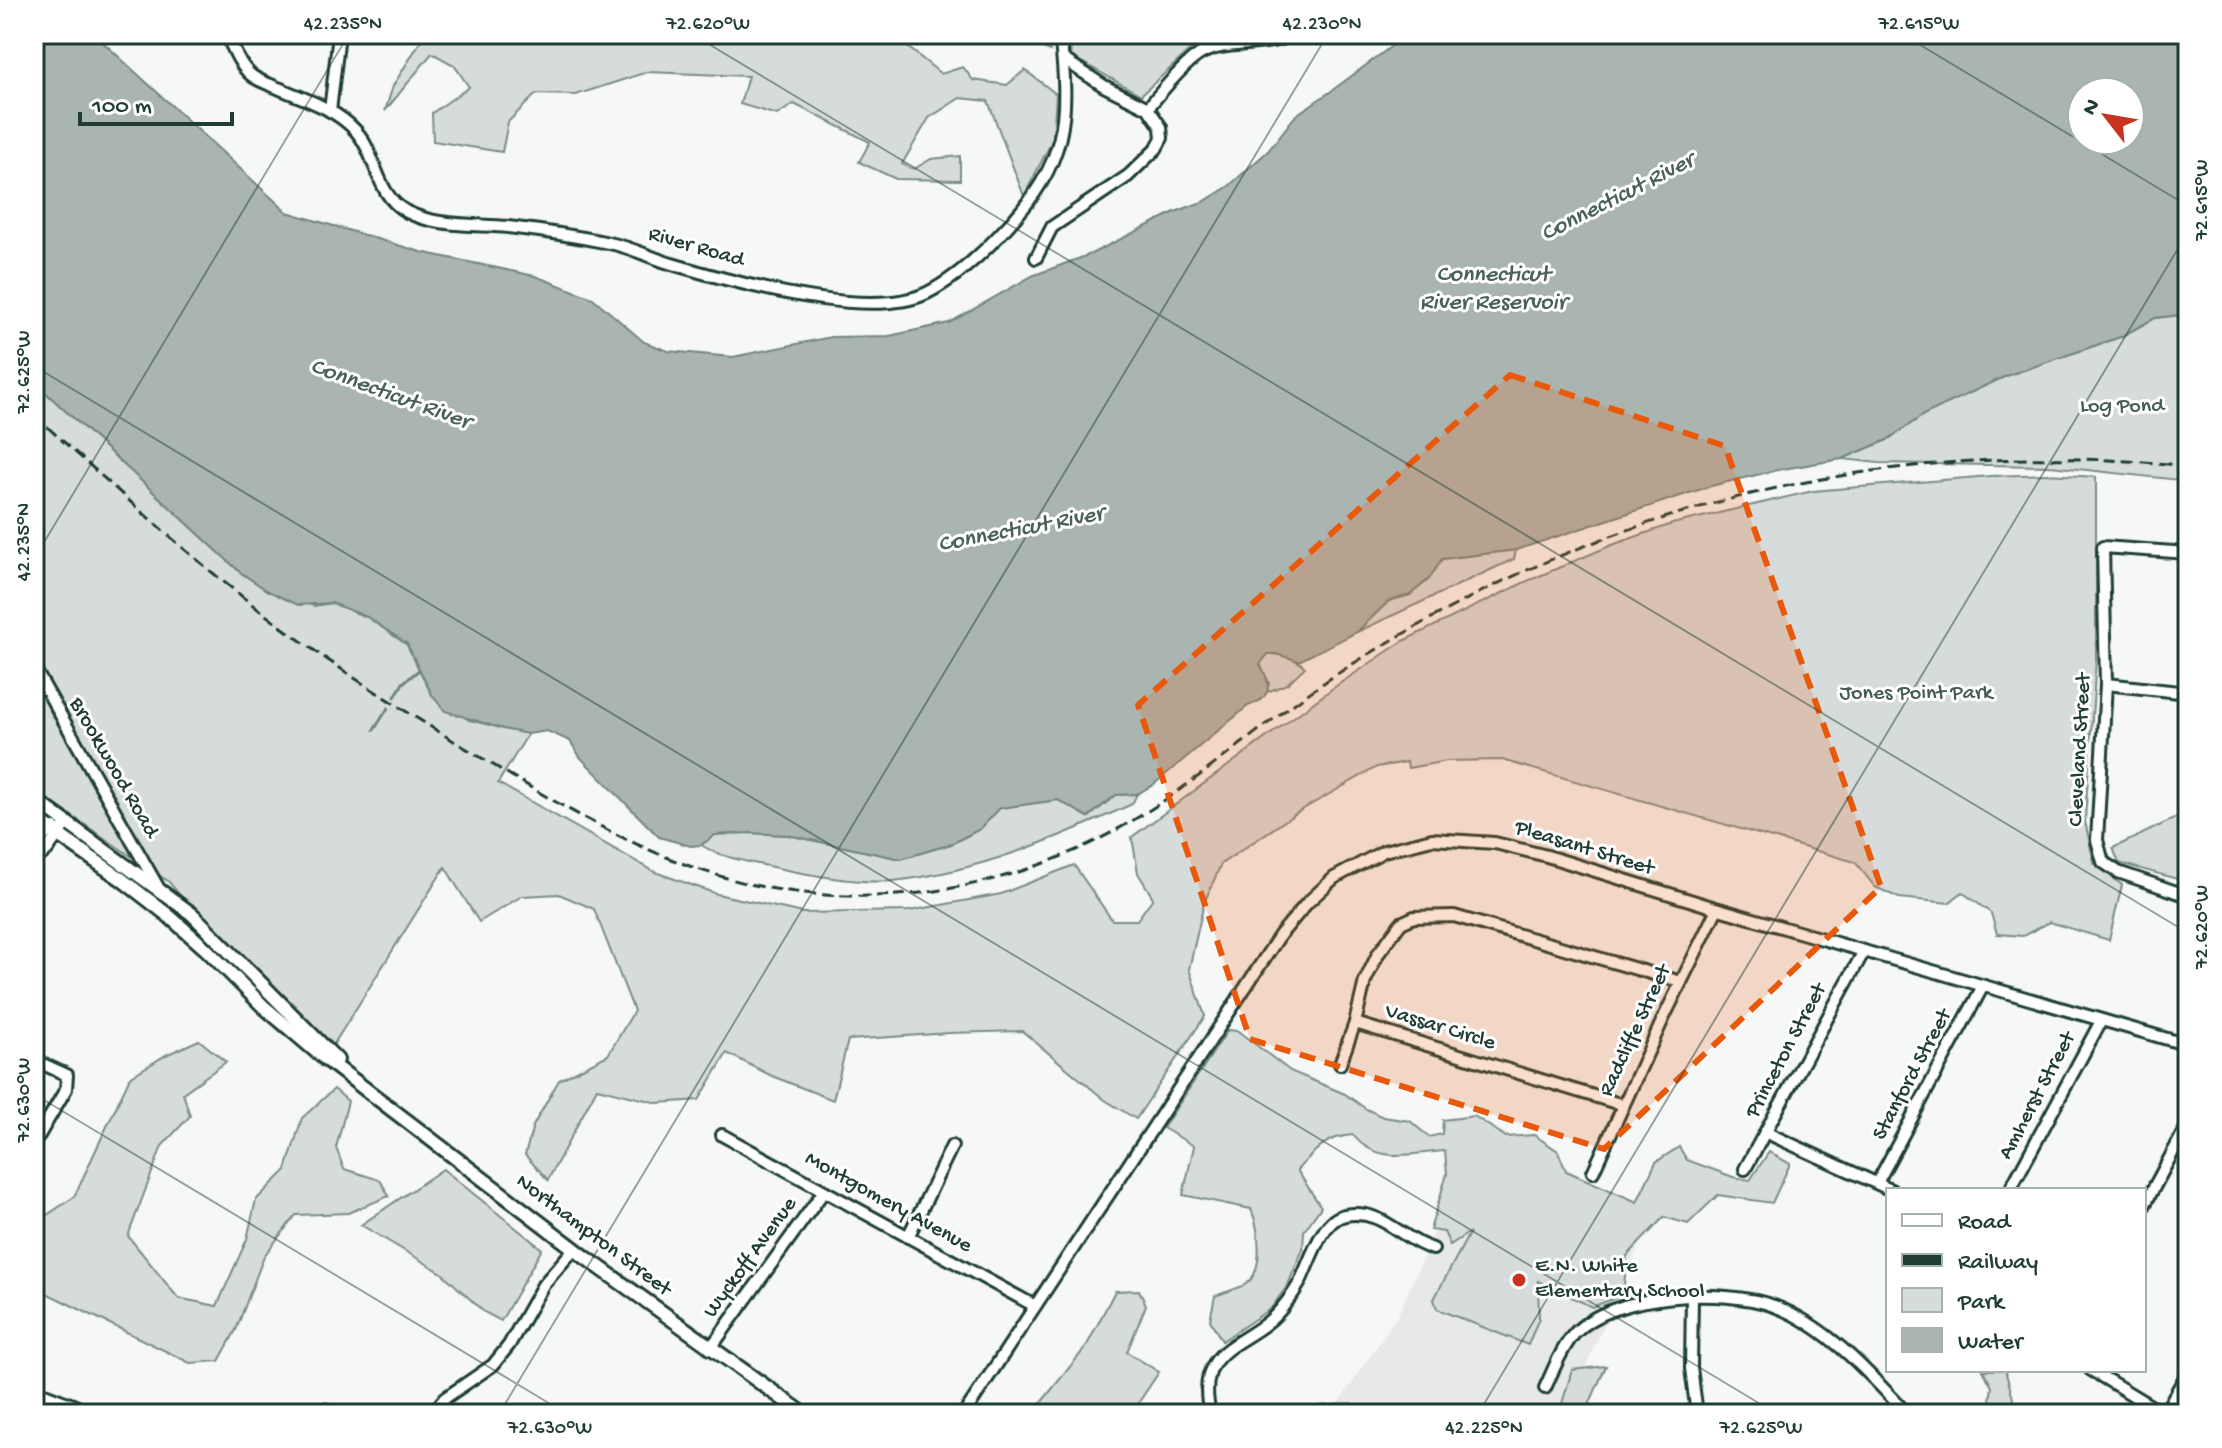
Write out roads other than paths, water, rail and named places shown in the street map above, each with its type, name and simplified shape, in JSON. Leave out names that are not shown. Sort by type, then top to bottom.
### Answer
[{"type":"main road","points":[[34,799],[158,887],[208,928],[362,1084]]},
{"type":"main road","points":[[34,818],[169,916],[288,1029],[362,1084]]},
{"type":"main road","name":"Northampton Street","points":[[362,1084],[574,1249],[804,1414]]},
{"type":"street","name":"River Road","points":[[226,34],[243,67],[253,77],[330,111],[356,132],[383,187],[391,199],[407,212],[442,222],[507,227],[614,244],[732,281],[800,295],[858,302],[893,302],[925,294],[957,274],[1027,206],[1048,171],[1063,134],[1066,86],[1060,34]]},
{"type":"street","points":[[330,111],[339,34]]},
{"type":"street","points":[[1148,108],[1166,86],[1202,53],[1238,45],[1279,42],[1295,34]]},
{"type":"street","points":[[1036,258],[1052,227],[1128,176],[1156,149],[1162,138],[1161,127],[1148,108],[1104,86],[1063,59]]},
{"type":"street","name":"Cleveland Street","points":[[2188,553],[2103,547],[2106,684],[2097,840],[2103,862],[2118,872],[2188,896]]},
{"type":"street","name":"Brookwood Road","points":[[34,668],[158,887]]},
{"type":"street","points":[[2106,684],[2188,693]]},
{"type":"street","points":[[34,843],[67,822]]},
{"type":"street","points":[[34,861],[54,832]]},
{"type":"street","name":"Pleasant Street","points":[[964,1414],[1249,978],[1307,903],[1334,878],[1384,851],[1432,839],[1495,843],[2188,1045]]},
{"type":"street","name":"Radcliffe Street","points":[[1593,1172],[1717,909]]},
{"type":"street","name":"Vassar Circle","points":[[1623,1105],[1355,1023],[1365,981],[1378,954],[1401,923],[1414,917],[1454,916],[1681,982]]},
{"type":"street","name":"Princeton Street","points":[[1745,1169],[1864,951]]},
{"type":"street","name":"Stanford Street","points":[[1877,1183],[1983,986]]},
{"type":"street","name":"Amherst Street","points":[[2011,1188],[2101,1021]]},
{"type":"street","points":[[1340,1064],[1355,1023]]},
{"type":"street","points":[[34,1060],[67,1075],[66,1089],[34,1144]]},
{"type":"street","points":[[2146,1202],[2188,1124]]},
{"type":"street","points":[[1767,1133],[1887,1188]]},
{"type":"street","name":"Montgomery Avenue","points":[[722,1135],[1035,1306]]},
{"type":"street","points":[[908,1237],[952,1146]]},
{"type":"street","name":"Wyckoff Avenue","points":[[710,1349],[824,1191]]},
{"type":"street","points":[[1210,1414],[1208,1372],[1218,1357],[1274,1320],[1298,1286],[1326,1229],[1341,1215],[1366,1214],[1389,1222],[1420,1245],[1433,1249]]},
{"type":"street","points":[[432,1414],[445,1398],[493,1365],[509,1345],[543,1285],[574,1249]]},
{"type":"street","points":[[1680,1414],[1696,1412],[1691,1368],[1692,1295]]},
{"type":"street","points":[[1545,1388],[1573,1335],[1587,1323],[1613,1311],[1692,1295],[1736,1297],[1775,1307],[1813,1327],[1853,1359],[1907,1414]]},
{"type":"street","points":[[2094,1372],[2164,1414],[2188,1372]]},
{"type":"street","points":[[34,1390],[96,1414]]},
{"type":"water","name":"Connecticut River Reservoir","points":[[34,34],[94,34],[287,212],[421,252],[535,276],[593,298],[644,342],[668,351],[733,357],[831,337],[889,336],[949,323],[1032,276],[1091,254],[1175,212],[1205,201],[1229,186],[1268,151],[1296,115],[1408,34],[2188,34],[2188,314],[2155,318],[2120,337],[2006,376],[1925,414],[1887,440],[1842,459],[1711,486],[1516,550],[1442,559],[1429,579],[1410,595],[1389,601],[1357,632],[1299,661],[1268,654],[1260,664],[1267,678],[1266,695],[1248,706],[1153,785],[1137,794],[1116,795],[1088,817],[1058,800],[1000,808],[980,829],[951,844],[901,859],[788,835],[715,835],[701,845],[691,846],[659,837],[580,757],[570,741],[547,731],[528,734],[445,711],[432,695],[407,644],[367,617],[332,603],[298,605],[268,591],[240,572],[43,390],[34,375]]},
{"type":"waterway","points":[[395,697],[403,683],[419,670]]},
{"type":"waterway","points":[[374,730],[388,708]]},
{"type":"railway","points":[[34,415],[183,548],[299,640],[435,730],[536,791],[665,857],[733,880],[817,894],[866,896],[914,894],[1008,875],[1053,860],[1097,840],[1163,801],[1316,688],[1393,640],[1473,596],[1557,557],[1643,525],[1731,499],[1821,479],[1912,466],[2004,460],[2096,460],[2188,466]]},
{"type":"place","name":"E.N. White Elementary School","points":[[1519,1280]]},
{"type":"water label","name":"Connecticut River","points":[[1618,198]]},
{"type":"water label","name":"Connecticut River","points":[[390,395]]},
{"type":"water label","name":"Connecticut River","points":[[1021,530]]},
{"type":"park label","name":"Log Pond","points":[[2122,407]]},
{"type":"park label","name":"Jones Point Park","points":[[1916,694]]}]
